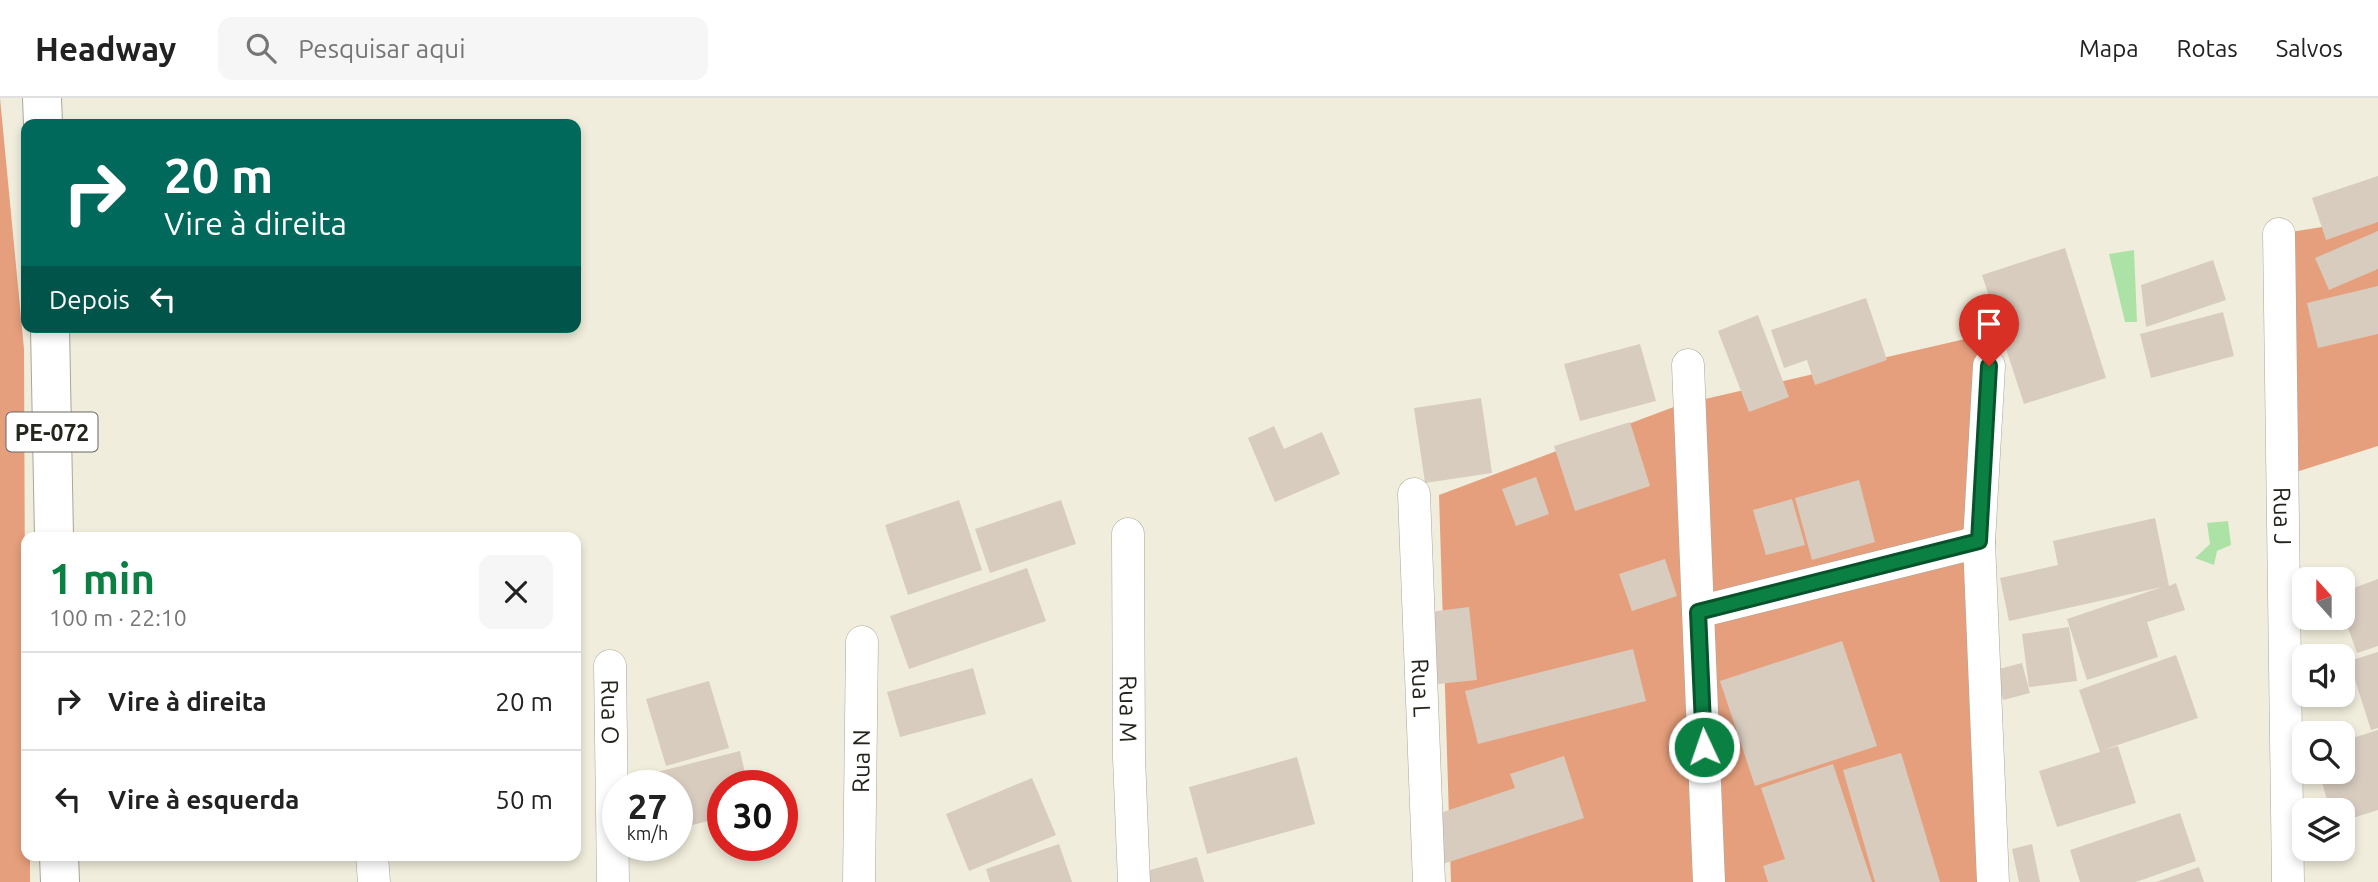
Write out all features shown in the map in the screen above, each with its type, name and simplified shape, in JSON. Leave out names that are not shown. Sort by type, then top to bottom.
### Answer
[{"type":"main road","points":[[42,98],[43,119]]},
{"type":"main road","name":"PE-072","points":[[50,333],[54,532]]},
{"type":"main road","points":[[60,861],[60,882]]},
{"type":"street","name":"Rua J","points":[[2279,234],[2288,882]]},
{"type":"street","points":[[1688,365],[1709,882]]},
{"type":"street","points":[[1989,366],[1979,541],[1993,882]]},
{"type":"street","name":"Rua L","points":[[1414,494],[1429,882]]},
{"type":"street","name":"Rua M","points":[[1128,534],[1129,757],[1134,882]]},
{"type":"street","points":[[1698,612],[1979,541]]},
{"type":"street","name":"Rua N","points":[[859,882],[862,642]]},
{"type":"street","name":"Rua O","points":[[610,666],[613,882]]},
{"type":"street","points":[[372,861],[374,882]]},
{"type":"shaded area","points":[[0,98],[24,349],[21,861],[30,861],[30,882],[0,882]]},
{"type":"shaded area","points":[[2378,218],[2378,446],[2293,473],[2279,234]]},
{"type":"shaded area","points":[[2134,250],[2137,322],[2125,322],[2109,254]]},
{"type":"shaded area","points":[[1978,336],[1967,529],[1982,882],[1451,882],[1439,495],[1679,405]]},
{"type":"shaded area","points":[[2228,521],[2231,545],[2217,551],[2214,565],[2195,558],[2210,544],[2207,523]]},
{"type":"building","points":[[2378,176],[2378,222],[2326,240],[2312,198]]},
{"type":"building","points":[[2378,231],[2378,269],[2329,290],[2315,258]]},
{"type":"building","points":[[2065,248],[2106,378],[2024,404],[1982,275]]},
{"type":"building","points":[[2213,260],[2226,300],[2146,327],[2141,285]]},
{"type":"building","points":[[2378,286],[2378,334],[2318,348],[2307,303]]},
{"type":"building","points":[[1866,298],[1887,360],[1815,385],[1807,360],[1784,368],[1771,330]]},
{"type":"building","points":[[2223,312],[2234,356],[2151,378],[2140,334]]},
{"type":"building","points":[[1758,315],[1789,397],[1749,412],[1718,331]]},
{"type":"building","points":[[1640,344],[1656,401],[1580,421],[1564,364]]},
{"type":"building","points":[[1481,398],[1492,473],[1425,483],[1414,408]]},
{"type":"building","points":[[1630,422],[1650,486],[1575,511],[1554,446]]},
{"type":"building","points":[[1274,426],[1284,449],[1322,432],[1340,474],[1275,502],[1248,438]]},
{"type":"building","points":[[1536,477],[1549,514],[1516,526],[1502,489]]},
{"type":"building","points":[[1859,480],[1875,542],[1812,560],[1795,498]]},
{"type":"building","points":[[1792,499],[1805,545],[1766,555],[1753,510]]},
{"type":"building","points":[[959,500],[982,570],[908,595],[885,525]]},
{"type":"building","points":[[1061,500],[1076,544],[990,573],[975,529]]},
{"type":"building","points":[[2155,518],[2169,586],[2176,583],[2185,610],[2147,622],[2158,657],[2087,680],[2067,619],[2162,587],[2009,621],[2000,578],[2058,565],[2053,541]]},
{"type":"building","points":[[1665,559],[1677,596],[1632,611],[1619,574]]},
{"type":"building","points":[[1027,568],[1046,621],[909,669],[890,616]]},
{"type":"building","points":[[2378,579],[2378,646],[2357,653],[2349,630],[2356,630],[2356,587]]},
{"type":"building","points":[[1469,607],[1477,680],[1438,684],[1430,612]]},
{"type":"building","points":[[2069,627],[2077,681],[2029,687],[2022,634]]},
{"type":"building","points":[[1842,641],[1877,746],[1755,786],[1720,681]]},
{"type":"building","points":[[1633,649],[1646,701],[1478,744],[1465,691]]},
{"type":"building","points":[[2378,652],[2378,728],[2371,730],[2355,680],[2355,659]]},
{"type":"building","points":[[2176,655],[2198,718],[2103,750],[2118,746],[2136,803],[2057,827],[2039,771],[2100,752],[2079,690]]},
{"type":"building","points":[[2022,663],[2030,693],[2003,700],[1995,670]]},
{"type":"building","points":[[973,668],[986,714],[900,737],[887,692]]},
{"type":"building","points":[[709,681],[729,748],[666,766],[646,699]]},
{"type":"building","points":[[2378,730],[2378,810],[2355,817],[2355,798],[2327,798],[2322,784],[2355,784],[2355,737]]},
{"type":"building","points":[[740,751],[744,770],[707,770],[707,821],[693,825],[693,770],[665,770]]},
{"type":"building","points":[[1901,753],[1940,882],[1875,882],[1843,770]]},
{"type":"building","points":[[1564,756],[1584,818],[1443,864],[1428,817],[1515,788],[1510,774]]},
{"type":"building","points":[[1297,757],[1315,824],[1207,854],[1189,787]]},
{"type":"building","points":[[1833,764],[1872,882],[1768,882],[1763,866],[1785,859],[1761,788]]},
{"type":"building","points":[[1032,778],[1056,835],[969,871],[946,814]]},
{"type":"building","points":[[2180,813],[2196,861],[2136,882],[2080,882],[2070,850]]},
{"type":"building","points":[[1059,844],[1072,882],[990,882],[986,869]]},
{"type":"building","points":[[2032,844],[2040,882],[2019,882],[2012,849]]},
{"type":"building","points":[[1197,857],[1204,882],[1141,882],[1139,873]]},
{"type":"building","points":[[2199,867],[2204,882],[2156,882]]},
{"type":"route","points":[[1704,747],[1698,612],[1979,541],[1989,366]]}]
